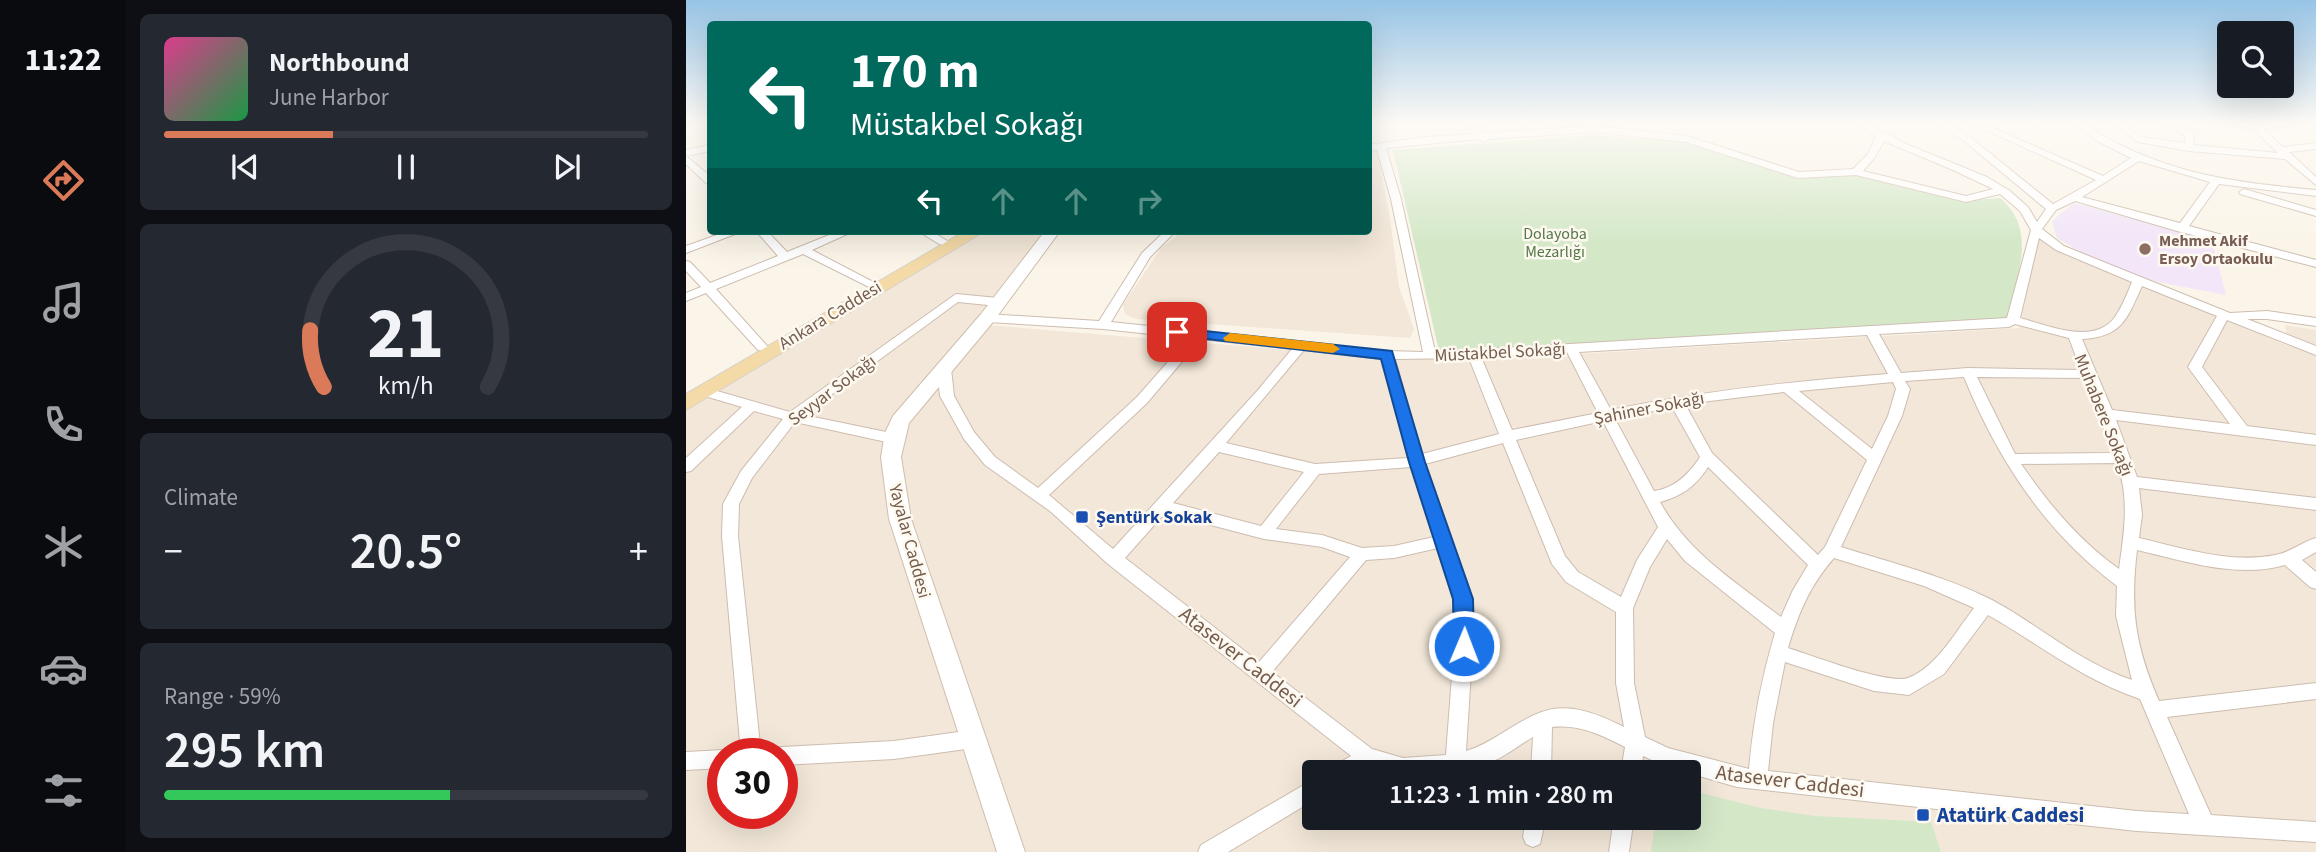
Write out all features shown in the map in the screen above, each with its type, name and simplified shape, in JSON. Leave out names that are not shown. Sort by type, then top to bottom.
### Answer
[{"type":"main road","name":"Ankara Caddesi","points":[[686,403],[695,392],[762,347],[956,235]]},
{"type":"main road","name":"Ankara Caddesi","points":[[695,392],[970,235]]},
{"type":"street","points":[[689,162],[707,178]]},
{"type":"street","points":[[1381,162],[1396,200],[1430,356]]},
{"type":"street","points":[[1758,162],[1798,175],[1856,172],[1952,197],[1975,198],[1999,191]]},
{"type":"street","points":[[1856,172],[1866,162]]},
{"type":"street","points":[[1941,162],[1976,176],[2018,203],[2033,221],[2036,230],[2060,247],[2314,352]]},
{"type":"street","points":[[1993,162],[2052,208]]},
{"type":"street","points":[[2062,162],[2102,179]]},
{"type":"street","points":[[2013,320],[2036,230],[2052,208],[2074,198],[2131,162]]},
{"type":"street","points":[[2150,162],[2179,174],[2316,213]]},
{"type":"street","points":[[2293,162],[2316,182]]},
{"type":"street","points":[[2221,184],[2316,193]]},
{"type":"street","points":[[2181,229],[2221,184]]},
{"type":"street","points":[[2074,198],[2316,264]]},
{"type":"street","points":[[686,250],[727,235]]},
{"type":"street","points":[[765,235],[786,257]]},
{"type":"street","points":[[686,297],[840,235]]},
{"type":"street","points":[[930,235],[943,242]]},
{"type":"street","points":[[695,392],[792,417],[891,438],[900,421],[987,317],[1050,235]]},
{"type":"street","points":[[1103,325],[1146,255],[1167,235]]},
{"type":"street","points":[[804,250],[871,284]]},
{"type":"street","points":[[686,264],[706,289],[762,347]]},
{"type":"street","name":"Muhabere Sokağı","points":[[2138,281],[2115,328],[2107,334],[2075,336],[2131,482],[2134,515],[2125,583],[2125,616],[2138,673],[2204,824]]},
{"type":"street","name":"Seyyar Sokağı","points":[[749,738],[730,536],[730,504],[746,475],[792,417],[956,298],[998,302]]},
{"type":"street","points":[[2226,316],[2267,315],[2316,322]]},
{"type":"street","points":[[2226,316],[2195,368],[2242,430]]},
{"type":"street","name":"Müstakbel Sokağı","points":[[987,317],[1199,334],[1387,355],[1430,356],[2009,323],[2013,320],[2075,336]]},
{"type":"street","points":[[2268,332],[2277,324],[2296,320]]},
{"type":"street","points":[[1758,779],[1760,745],[1777,652],[1784,630],[1816,563],[1831,551],[1895,416],[1903,389],[1871,331]]},
{"type":"street","points":[[1039,496],[1142,400],[1199,334]]},
{"type":"street","points":[[1114,559],[1301,346]]},
{"type":"street","points":[[1571,348],[1666,527],[1691,556],[1784,630]]},
{"type":"street","points":[[1387,355],[1417,462],[1463,599],[1465,622],[1455,760]]},
{"type":"street","points":[[1474,355],[1558,559],[1572,577],[1625,608]]},
{"type":"street","name":"Atasever Caddesi","points":[[944,369],[947,396],[968,435],[990,461],[1039,496],[1114,559],[1367,757],[1378,760]]},
{"type":"street","points":[[1968,372],[2024,482],[2071,538],[2101,567],[2125,583]]},
{"type":"street","name":"Şahiner Sokağı","points":[[1216,446],[1315,469],[1417,462],[1509,436],[1676,401],[1786,387],[1968,372],[2088,374]]},
{"type":"street","points":[[1786,387],[1874,458]]},
{"type":"street","points":[[1676,401],[1707,457],[1816,563]]},
{"type":"street","points":[[686,467],[751,406]]},
{"type":"street","points":[[2107,414],[2316,440]]},
{"type":"street","name":"Yayalar Caddesi","points":[[891,438],[892,471],[900,519],[1011,852]]},
{"type":"street","points":[[1652,497],[1669,496],[1682,488],[1699,472],[1707,457]]},
{"type":"street","points":[[2011,459],[2124,458]]},
{"type":"street","points":[[1265,533],[1315,469]]},
{"type":"street","points":[[2131,482],[2316,504]]},
{"type":"street","points":[[1161,506],[1265,533],[1322,541],[1362,554],[1394,552],[1443,541]]},
{"type":"street","points":[[1633,760],[1636,740],[1625,682],[1625,608],[1643,565],[1666,527]]},
{"type":"street","points":[[2131,542],[2227,561],[2269,563],[2290,559],[2316,544]]},
{"type":"street","points":[[1831,551],[1923,579],[1986,606],[2088,671],[2115,684],[2146,692]]},
{"type":"street","points":[[1261,672],[1362,554]]},
{"type":"street","points":[[2290,559],[2316,582]]},
{"type":"street","points":[[1777,652],[1874,683],[1909,687],[1938,668],[1986,606]]},
{"type":"street","points":[[2155,710],[2316,691]]},
{"type":"street","name":"Atasever Caddesi","points":[[1466,760],[1498,749],[1543,720],[1564,717],[1593,721],[1636,740],[1665,757],[1702,769],[1758,779],[2137,821],[2316,832]]},
{"type":"street","points":[[1541,760],[1543,720]]},
{"type":"street","points":[[798,755],[894,750],[972,739]]},
{"type":"street","points":[[1362,760],[1367,757]]},
{"type":"street","points":[[686,761],[707,760]]},
{"type":"street","points":[[1208,852],[1302,796]]},
{"type":"street","points":[[1619,852],[1622,830]]},
{"type":"shaded area","points":[[1372,162],[1379,162],[1399,287],[1414,329],[1410,338],[1136,319],[1125,314],[1123,305],[1161,248],[1178,235],[1372,235]]},
{"type":"shaded area","name":"Mehmet Akif Ersoy Ortaokulu","points":[[2074,203],[2212,240],[2226,295],[2153,281],[2091,258],[2057,238],[2052,221]]},
{"type":"shaded area","points":[[981,235],[1043,235],[975,324],[1398,359],[1494,359],[2019,328],[2039,238],[2061,252],[2289,346],[2285,325],[2316,330],[2316,852],[686,852],[686,411],[940,257]]},
{"type":"green space","name":"Dolayoba Mezarlığı","points":[[1396,162],[1745,162],[1798,179],[1853,175],[1958,201],[2000,198],[2012,211],[2019,225],[2022,240],[2019,272],[2006,320],[1439,351]]},
{"type":"green space","points":[[1701,793],[1761,808],[1815,816],[1931,822],[1941,852],[1651,852],[1654,830],[1701,830]]},
{"type":"slow traffic","points":[[1230,338],[1333,349]]},
{"type":"place","name":"Mehmet Akif Ersoy Ortaokulu","points":[[2145,249]]},
{"type":"place","name":"Şentürk Sokak","points":[[1082,517]]},
{"type":"place","name":"Atatürk Caddesi̇","points":[[1923,815]]},
{"type":"route","points":[[1177,332],[1387,355],[1417,462],[1463,599],[1464,646]]}]
